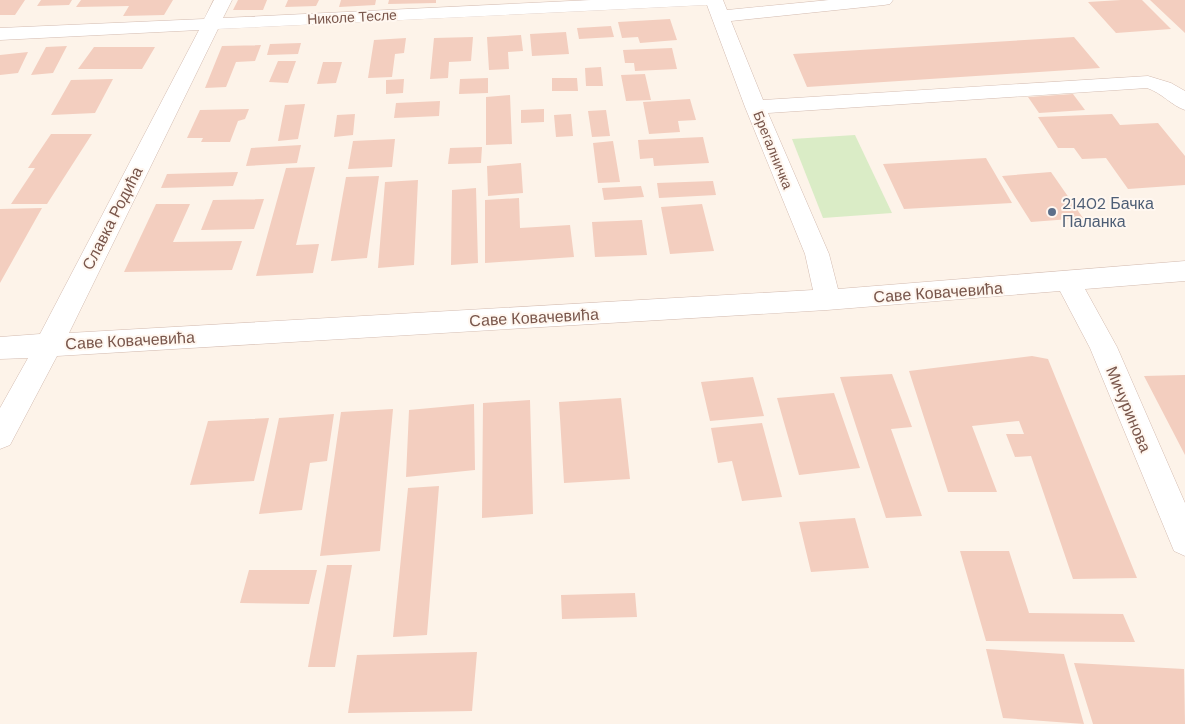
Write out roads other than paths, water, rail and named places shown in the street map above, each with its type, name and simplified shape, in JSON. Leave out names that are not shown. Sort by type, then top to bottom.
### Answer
[{"type":"street","name":"Славка Родића","points":[[0,436],[72,300],[224,0]]},
{"type":"street","name":"Николе Тесле","points":[[0,34],[704,0]]},
{"type":"street","points":[[717,8],[884,0]]},
{"type":"street","name":"Брегалничка","points":[[717,8],[755,106],[810,239],[818,253],[823,268],[827,300]]},
{"type":"street","points":[[755,106],[1148,82],[1162,85],[1176,93],[1185,103]]},
{"type":"street","name":"Саве Ковачевића","points":[[0,348],[827,300],[1185,270]]},
{"type":"street","name":"Мичуринова","points":[[1068,281],[1103,347],[1185,540]]},
{"type":"place","name":"21402 Бачка Паланка","points":[[1052,212]]}]
